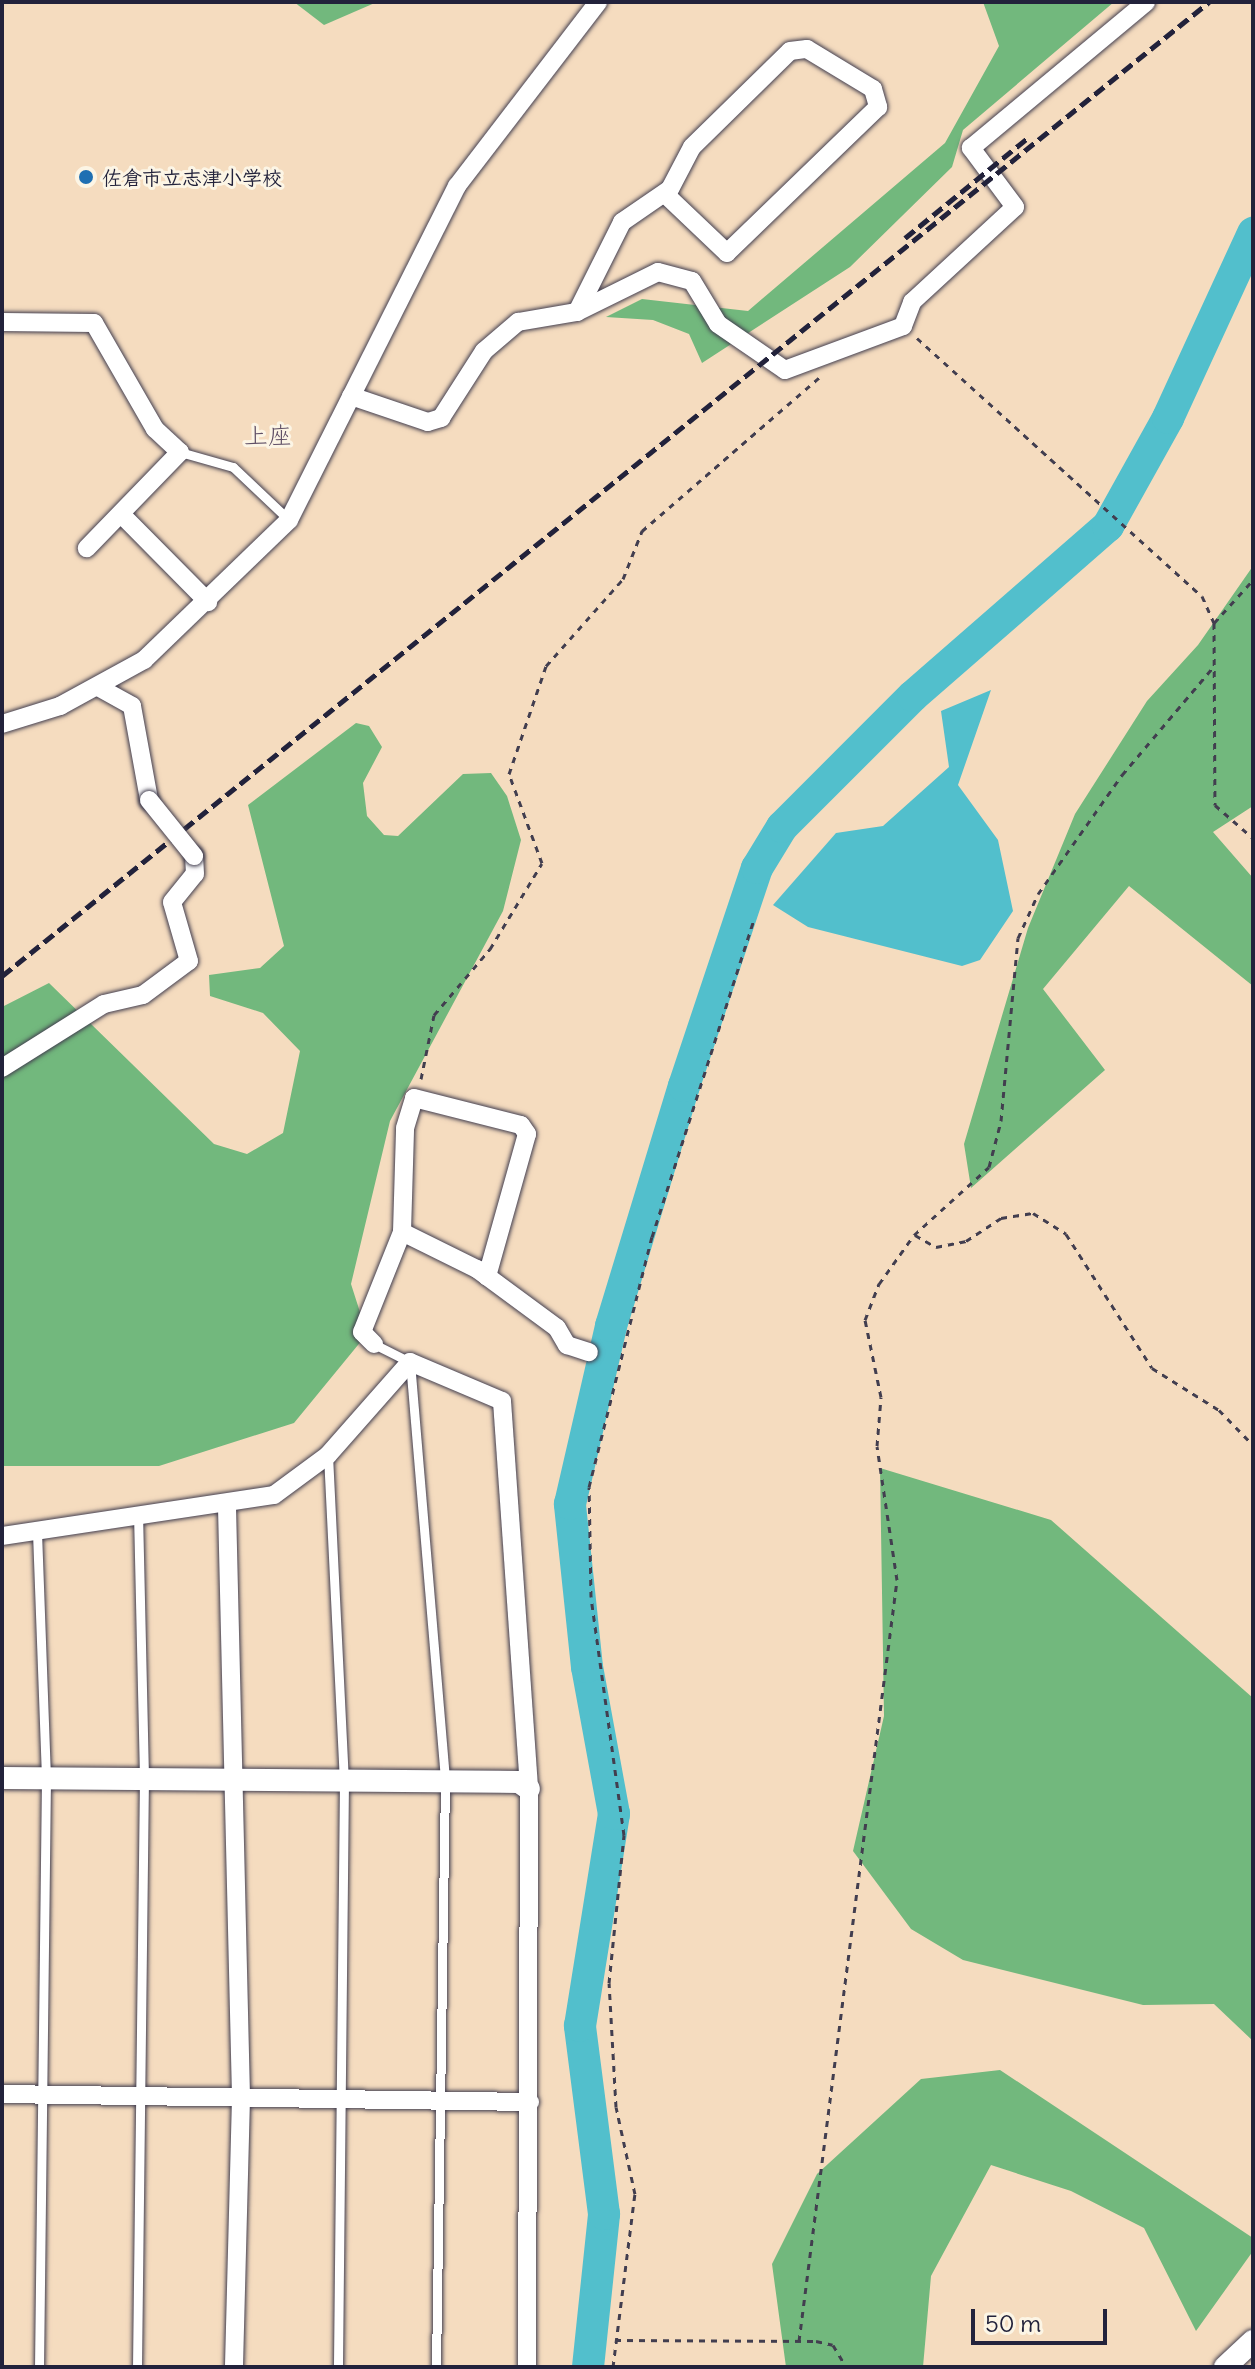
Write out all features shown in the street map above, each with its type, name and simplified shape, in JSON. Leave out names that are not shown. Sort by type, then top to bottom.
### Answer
[{"type":"street","points":[[2,724],[98,687],[144,660],[208,602],[289,520],[457,186],[598,2]]},
{"type":"street","points":[[351,396],[428,422],[441,418],[484,351],[518,322],[577,312],[650,275],[675,273],[705,292],[718,324],[785,370],[903,326],[912,302],[1015,207],[971,148],[1146,2]]},
{"type":"street","points":[[577,312],[622,222],[665,194],[692,147],[790,51],[807,49],[873,89],[878,107],[727,253],[665,194]]},
{"type":"street","points":[[2,322],[94,323],[155,429],[180,452],[87,548]]},
{"type":"street","points":[[121,514],[208,602]]},
{"type":"street","points":[[2,1068],[104,1004],[143,995],[189,961],[172,902],[195,874],[194,856],[149,800],[132,706],[98,687]]},
{"type":"street","points":[[374,1344],[362,1332],[402,1232],[405,1128],[414,1098],[521,1125],[527,1134],[487,1276]]},
{"type":"street","points":[[402,1232],[487,1276],[557,1328],[567,1345],[589,1352]]},
{"type":"street","points":[[2,1536],[227,1507],[274,1495],[328,1455],[410,1362],[502,1401],[529,1789],[527,2367]]},
{"type":"street","points":[[227,1507],[238,1779],[241,2098],[234,2367]]},
{"type":"street","points":[[2,1778],[519,1782],[529,1789]]},
{"type":"street","points":[[2,2094],[530,2102]]},
{"type":"street","points":[[1225,2367],[1253,2341]]},
{"type":"lane","points":[[180,452],[233,467],[289,520]]},
{"type":"lane","points":[[374,1344],[410,1362],[445,1781],[443,2101],[436,2367]]},
{"type":"lane","points":[[328,1455],[344,1781],[345,2099],[338,2367]]},
{"type":"lane","points":[[137,2367],[144,1777],[138,1520]]},
{"type":"lane","points":[[37,1532],[46,1778],[45,2094],[39,2367]]},
{"type":"path","points":[[903,326],[1181,572],[1214,623],[1215,805],[1253,838]]},
{"type":"path","points":[[414,1098],[434,1015],[490,949],[542,863],[509,774],[546,666],[623,579],[642,531],[829,370]]},
{"type":"path","points":[[1214,623],[1253,580]]},
{"type":"path","points":[[799,2341],[897,1580],[877,1446],[881,1397],[865,1320],[879,1284],[914,1235],[989,1167],[1001,1121],[1018,938],[1038,894],[1122,775],[1214,666]]},
{"type":"path","points":[[613,2367],[614,2340],[635,2194],[616,2107],[609,1983],[624,1835],[591,1597],[589,1487],[656,1222],[754,919]]},
{"type":"path","points":[[914,1235],[936,1247],[951,1244],[1001,1218],[1033,1213],[1066,1234],[1152,1368],[1219,1410],[1253,1445]]},
{"type":"path","points":[[614,2340],[799,2341],[833,2345],[846,2367]]},
{"type":"green space","points":[[294,2],[377,2],[324,25]]},
{"type":"green space","points":[[983,2],[1114,2],[963,130],[952,167],[850,267],[702,363],[689,334],[653,320],[606,317],[642,299],[748,311],[945,143],[999,46]]},
{"type":"green space","points":[[1253,566],[1253,806],[1213,832],[1253,878],[1253,986],[1129,886],[1043,989],[1105,1070],[971,1188],[964,1144],[1028,928],[1075,814],[1147,701],[1198,645]]},
{"type":"green space","points":[[356,723],[369,726],[382,747],[363,783],[367,816],[384,835],[398,836],[463,774],[491,773],[507,796],[521,840],[503,911],[390,1121],[351,1284],[367,1334],[294,1423],[159,1466],[2,1466],[2,1007],[49,983],[214,1144],[247,1154],[283,1133],[300,1051],[263,1013],[210,996],[209,975],[260,968],[284,946],[248,805]]},
{"type":"green space","points":[[880,1468],[1051,1520],[1253,1698],[1253,2041],[1214,2004],[1143,2005],[963,1960],[911,1929],[853,1851],[884,1716]]},
{"type":"green space","points":[[1000,2070],[1253,2238],[1253,2251],[1196,2331],[1144,2228],[1071,2191],[991,2165],[931,2276],[923,2367],[786,2367],[772,2264],[817,2174],[921,2079]]},
{"type":"water","points":[[991,690],[958,785],[998,840],[1013,911],[980,960],[962,966],[808,927],[773,905],[836,833],[883,826],[949,767],[941,711]]},
{"type":"waterway","points":[[588,2367],[604,2214],[580,2026],[614,1814],[587,1667],[570,1504],[611,1326],[684,1086],[757,868],[782,827],[913,696],[1108,526],[1168,418],[1253,233]]},
{"type":"railway","points":[[2,976],[1209,2]]},
{"type":"railway","points":[[905,238],[1029,137]]},
{"type":"place","name":"佐倉市立志津小学校","points":[[86,177]]},
{"type":"district","name":"上座","points":[[268,436]]}]
